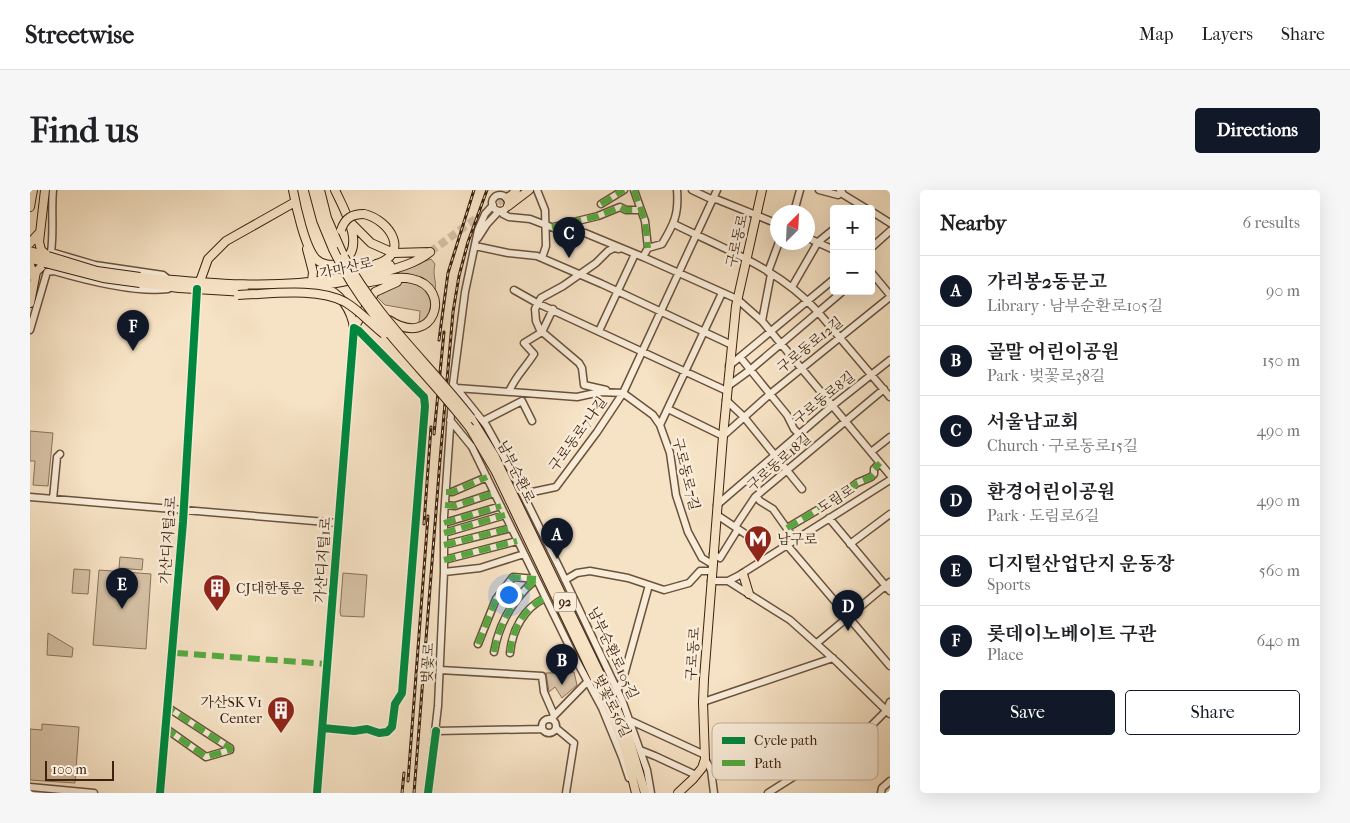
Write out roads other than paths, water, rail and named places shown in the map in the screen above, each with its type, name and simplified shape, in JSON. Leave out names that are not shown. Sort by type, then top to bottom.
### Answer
[{"type":"main road","points":[[30,207],[33,190]]},
{"type":"main road","points":[[30,303],[38,270],[48,261],[41,250],[40,232],[45,190]]},
{"type":"main road","points":[[293,190],[307,242],[317,260],[331,265],[345,260],[350,254],[354,236],[335,190]]},
{"type":"main road","name":"남부순환로","points":[[313,190],[321,220],[364,292],[471,418],[494,454],[614,702],[628,736],[644,793]]},
{"type":"main road","name":"남부순환로","points":[[320,190],[327,218],[354,289],[397,344],[436,386],[470,428],[496,472],[608,706],[624,745],[635,793]]},
{"type":"main road","points":[[335,190],[338,207],[353,245]]},
{"type":"main road","points":[[505,195],[512,195],[516,190]]},
{"type":"main road","points":[[503,209],[529,190]]},
{"type":"main road","name":"구로동로","points":[[705,757],[703,702],[710,581],[729,366],[737,299],[762,190]]},
{"type":"main road","points":[[198,286],[208,259],[226,241],[295,202]]},
{"type":"main road","points":[[318,284],[327,276],[381,263],[390,255],[394,241],[391,231],[378,219],[364,214],[349,216],[344,222],[338,248]]},
{"type":"main road","name":"가마산로","points":[[140,280],[169,280],[224,291],[261,292],[318,284],[430,252],[391,252],[371,243],[349,221]]},
{"type":"main road","points":[[30,237],[40,232]]},
{"type":"main road","points":[[30,243],[40,232]]},
{"type":"main road","points":[[307,242],[307,254],[318,284],[339,296],[353,321],[354,328]]},
{"type":"main road","name":"가마산로","points":[[30,251],[48,261]]},
{"type":"main road","name":"가마산로","points":[[30,258],[179,288],[318,284]]},
{"type":"main road","points":[[30,265],[34,283]]},
{"type":"main road","points":[[318,284],[346,287],[406,278],[426,285],[435,299],[435,307],[431,318],[422,326],[416,328],[401,327],[383,316]]},
{"type":"main road","points":[[354,328],[375,292],[406,278]]},
{"type":"main road","points":[[224,291],[238,295],[325,295],[347,304],[397,344]]},
{"type":"main road","points":[[743,574],[749,594]]},
{"type":"main road","points":[[678,793],[696,775],[705,757]]},
{"type":"street","points":[[30,330],[53,239],[51,217],[53,190]]},
{"type":"street","points":[[537,190],[545,210],[546,246],[542,258]]},
{"type":"street","points":[[601,204],[624,190]]},
{"type":"street","points":[[634,190],[648,233],[648,248],[642,257]]},
{"type":"street","points":[[648,248],[662,244],[674,224],[677,215],[677,190]]},
{"type":"street","points":[[692,190],[770,221]]},
{"type":"street","name":"구로동로7나길","points":[[523,494],[556,487],[623,393],[717,190]]},
{"type":"street","points":[[796,205],[800,190]]},
{"type":"street","points":[[819,190],[838,195],[841,191],[858,205]]},
{"type":"street","points":[[496,193],[505,195],[504,214],[530,219],[572,235],[585,233],[737,299],[770,331],[890,475]]},
{"type":"street","name":"벚꽃로","points":[[428,793],[436,731],[440,670],[444,523],[450,420],[465,292],[478,230],[485,214],[492,205],[496,193]]},
{"type":"street","points":[[492,205],[503,209]]},
{"type":"street","points":[[552,227],[598,216],[620,207],[626,210],[642,210]]},
{"type":"street","name":"벚꽃로","points":[[476,243],[487,224],[503,209]]},
{"type":"street","points":[[875,214],[890,223]]},
{"type":"street","points":[[674,224],[746,258],[792,287],[808,300],[890,397]]},
{"type":"street","points":[[875,244],[890,231]]},
{"type":"street","points":[[792,287],[818,242],[830,232]]},
{"type":"street","points":[[815,241],[830,248]]},
{"type":"street","points":[[476,243],[493,251],[542,258],[732,345]]},
{"type":"street","points":[[620,249],[614,248],[608,251],[596,263],[557,290],[541,298],[534,315],[542,332],[579,363],[582,368],[584,385],[623,393]]},
{"type":"street","points":[[762,322],[769,273],[776,250]]},
{"type":"street","points":[[599,331],[635,254]]},
{"type":"street","points":[[48,261],[95,265],[163,275],[169,280]]},
{"type":"street","points":[[48,261],[54,271],[110,284],[157,289],[179,288]]},
{"type":"street","points":[[875,277],[890,296]]},
{"type":"street","points":[[729,366],[830,282]]},
{"type":"street","name":"가산디지털2로","points":[[160,793],[183,510],[198,286]]},
{"type":"street","points":[[514,290],[642,352],[727,388],[838,295]]},
{"type":"street","points":[[660,425],[722,293]]},
{"type":"street","name":"구로동로12길","points":[[723,436],[770,394],[841,338],[890,296]]},
{"type":"street","points":[[509,392],[512,384],[534,354],[524,343],[542,332],[553,309]]},
{"type":"street","points":[[323,728],[367,730],[382,733],[387,732],[392,727],[395,704],[402,692],[425,406],[424,398],[354,328]]},
{"type":"street","name":"가산디지털1로","points":[[318,793],[354,328]]},
{"type":"street","points":[[740,357],[799,434]]},
{"type":"street","name":"구로동로8길","points":[[718,505],[832,406],[890,360]]},
{"type":"street","points":[[455,386],[577,397],[600,392],[615,392]]},
{"type":"street","name":"남부순환로105길","points":[[455,386],[483,421],[523,494],[565,580],[618,691],[648,770],[652,793]]},
{"type":"street","name":"구로동로18길","points":[[737,528],[756,496],[884,389]]},
{"type":"street","name":"구로동로7길","points":[[623,393],[652,415],[660,425],[670,453],[676,495],[688,532],[702,558],[712,568]]},
{"type":"street","points":[[726,400],[744,417],[802,489]]},
{"type":"street","points":[[483,421],[522,401],[532,421]]},
{"type":"street","points":[[668,410],[723,436]]},
{"type":"street","name":"벚꽃로56길","points":[[450,420],[472,447],[574,656],[602,708],[635,793]]},
{"type":"street","points":[[871,452],[890,437]]},
{"type":"street","points":[[53,499],[57,456],[60,454]]},
{"type":"street","points":[[787,528],[857,483],[871,477],[874,474],[874,469],[880,463]]},
{"type":"street","points":[[446,492],[452,492],[486,477]]},
{"type":"street","name":"도림로","points":[[710,581],[728,581],[743,574],[890,480]]},
{"type":"street","points":[[445,505],[455,506],[494,493]]},
{"type":"street","points":[[756,496],[760,501],[773,509],[795,540]]},
{"type":"street","name":"가산디지털2로","points":[[30,497],[183,510]]},
{"type":"street","points":[[444,523],[501,506]]},
{"type":"street","name":"가산디지털1로","points":[[183,510],[338,523]]},
{"type":"street","points":[[850,544],[890,514]]},
{"type":"street","points":[[444,533],[505,515]]},
{"type":"street","points":[[717,515],[756,541]]},
{"type":"street","points":[[817,643],[888,586],[829,518]]},
{"type":"street","points":[[444,545],[511,528]]},
{"type":"street","points":[[713,554],[720,558],[737,528]]},
{"type":"street","points":[[444,560],[518,540]]},
{"type":"street","points":[[787,545],[890,666]]},
{"type":"street","points":[[444,572],[480,568],[524,554]]},
{"type":"street","points":[[565,580],[577,573],[590,571],[628,578],[664,590],[689,583],[700,571],[712,568]]},
{"type":"street","points":[[478,644],[496,599],[512,577],[536,579]]},
{"type":"street","points":[[494,652],[498,635],[510,609],[536,579]]},
{"type":"street","points":[[728,581],[790,620],[833,658],[888,713]]},
{"type":"street","points":[[618,691],[623,679],[648,585]]},
{"type":"street","points":[[510,653],[512,639],[519,623],[530,608],[546,598]]},
{"type":"street","points":[[703,702],[833,658]]},
{"type":"street","points":[[440,670],[542,676],[544,692],[556,728],[574,743],[566,793]]},
{"type":"street","points":[[542,729],[544,720],[552,717],[587,682]]},
{"type":"street","points":[[876,723],[888,713],[890,702]]},
{"type":"street","points":[[165,728],[206,757],[230,750],[230,748],[167,707]]},
{"type":"street","points":[[629,720],[705,757],[711,770],[712,778]]},
{"type":"street","points":[[436,731],[542,729],[550,733],[556,728]]},
{"type":"street","points":[[640,750],[696,775]]},
{"type":"street","points":[[712,780],[714,793]]},
{"type":"street","points":[[768,793],[789,780]]},
{"type":"street","points":[[881,793],[882,788],[890,781]]},
{"type":"street","points":[[30,787],[94,793]]},
{"type":"tunnel","points":[[430,252],[511,193]]},
{"type":"railway","points":[[439,340],[448,273],[474,190]]},
{"type":"railway","points":[[414,793],[453,312],[459,276],[468,242],[487,190]]},
{"type":"railway","points":[[434,434],[444,332]]},
{"type":"railway","points":[[424,524],[431,427]]},
{"type":"railway","points":[[408,781],[428,516]]},
{"type":"railway","points":[[402,793],[404,773]]},
{"type":"place","name":"서울남교회","points":[[569,258]]},
{"type":"place","name":"롯데이노베이트 구관","points":[[133,351]]},
{"type":"place","name":"가리봉2동문고","points":[[557,559]]},
{"type":"place","name":"남구로","points":[[758,563]]},
{"type":"place","name":"디지털산업단지 운동장","points":[[122,609]]},
{"type":"place","name":"CJ대한통운","points":[[217,612]]},
{"type":"place","name":"환경어린이공원","points":[[848,631]]},
{"type":"place","name":"골말 어린이공원","points":[[562,685]]},
{"type":"place","name":"가산SK V1 Center","points":[[281,734]]}]
